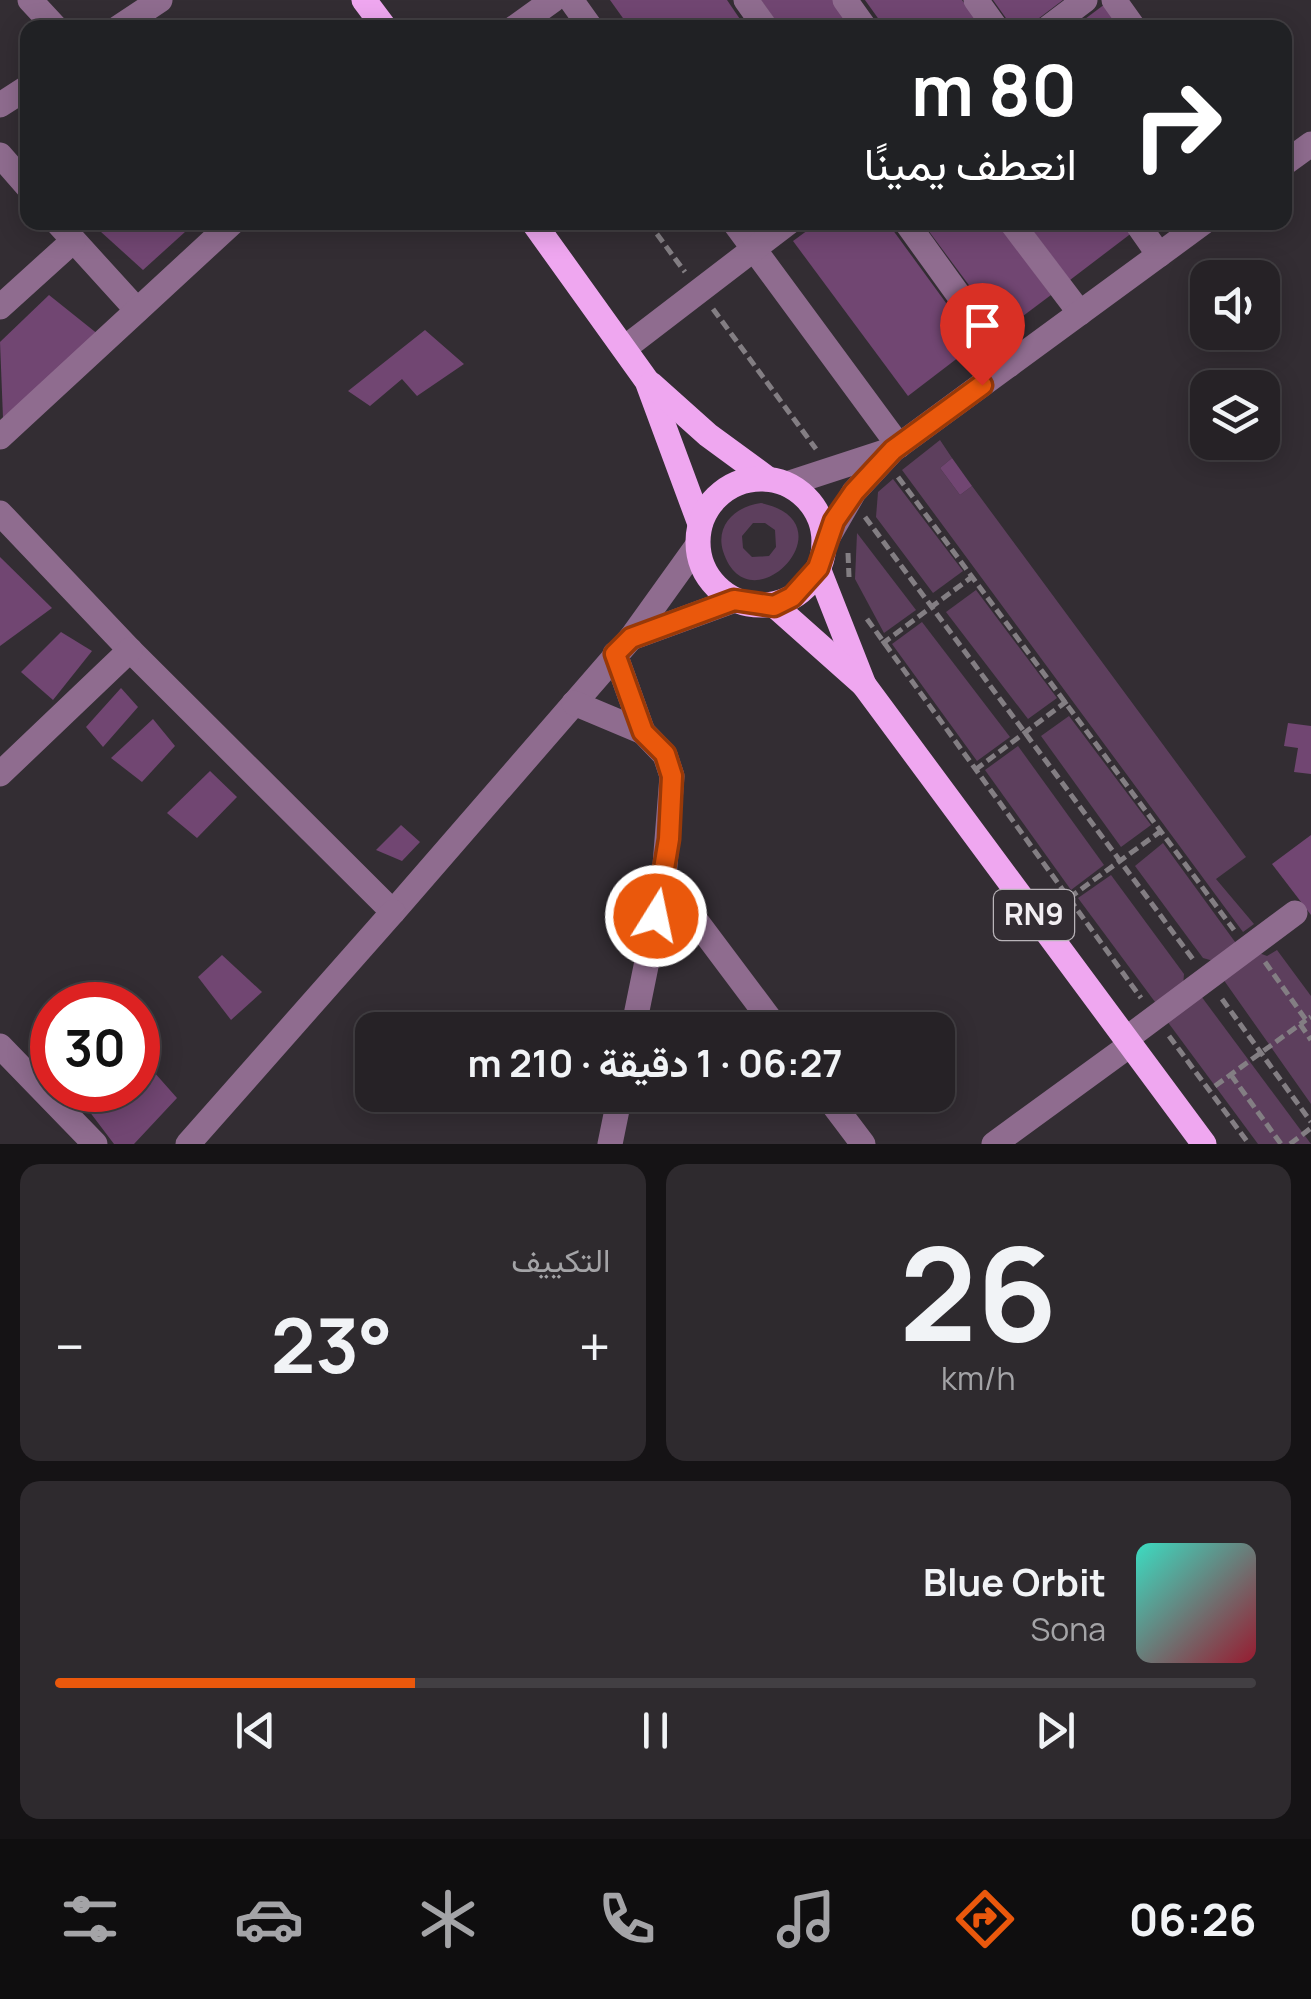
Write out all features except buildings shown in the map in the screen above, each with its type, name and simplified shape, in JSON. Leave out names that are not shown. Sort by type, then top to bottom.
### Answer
[{"type":"main road","name":"RN9","points":[[539,230],[648,381],[708,436],[815,508],[831,551],[864,685]]},
{"type":"main road","name":"RN9","points":[[648,381],[708,578],[734,600]]},
{"type":"main road","points":[[698,535],[710,504],[726,488],[746,480],[778,481]]},
{"type":"main road","points":[[734,600],[774,606],[807,585],[831,551]]},
{"type":"main road","name":"RN9","points":[[774,606],[864,685],[1204,1144]]},
{"type":"street","points":[[30,0],[49,20]]},
{"type":"street","points":[[130,20],[160,0]]},
{"type":"street","points":[[525,20],[553,0]]},
{"type":"street","points":[[1059,20],[1085,0]]},
{"type":"street","points":[[0,155],[20,179]]},
{"type":"street","points":[[0,437],[224,230]]},
{"type":"street","points":[[740,230],[896,448]]},
{"type":"street","points":[[626,347],[779,230]]},
{"type":"street","points":[[912,230],[1009,365]]},
{"type":"street","points":[[1017,230],[1080,313]]},
{"type":"street","points":[[1142,230],[1159,255]]},
{"type":"street","points":[[831,551],[854,492],[896,448],[1193,230]]},
{"type":"street","points":[[0,307],[65,232],[137,310]]},
{"type":"street","points":[[778,481],[896,448]]},
{"type":"street","points":[[0,513],[130,650],[394,912]]},
{"type":"street","points":[[188,1144],[623,646],[698,535]]},
{"type":"street","points":[[623,646],[734,600]]},
{"type":"street","points":[[623,646],[643,732]]},
{"type":"street","points":[[0,774],[130,650]]},
{"type":"street","points":[[574,704],[643,732],[665,754],[672,776],[664,878],[637,1012]]},
{"type":"street","points":[[664,878],[764,1012]]},
{"type":"street","points":[[994,1144],[1295,913]]},
{"type":"street","points":[[0,1046],[95,1144]]},
{"type":"street","points":[[839,1112],[863,1144]]},
{"type":"street","points":[[612,1133],[630,1144]]},
{"type":"path","points":[[654,230],[832,469]]},
{"type":"path","points":[[884,480],[894,470],[1248,949],[1259,953],[1306,1020],[1311,1040]]},
{"type":"path","points":[[851,527],[860,510],[1208,979],[1311,1125],[1290,1144]]},
{"type":"path","points":[[831,551],[849,582]]},
{"type":"path","points":[[882,644],[973,576]]},
{"type":"path","points":[[858,605],[882,644],[1249,1144]]},
{"type":"path","points":[[976,770],[1067,701]]},
{"type":"path","points":[[1070,898],[1162,832]]},
{"type":"path","points":[[1215,1086],[1306,1020]]},
{"type":"path","points":[[1231,1074],[1281,1144]]},
{"type":"shaded area","points":[[940,440],[952,458],[940,468],[960,495],[972,486],[1246,857],[1216,879],[1254,924],[1243,932],[902,470]]},
{"type":"shaded area","points":[[893,479],[963,571],[933,593],[876,517],[878,492]]},
{"type":"shaded area","points":[[761,503],[787,514],[798,530],[796,548],[786,564],[771,576],[753,580],[736,573],[721,541],[725,525],[736,512]],"holes":[[[753,523],[765,523],[775,530],[776,547],[769,556],[752,557],[743,548],[742,536]]]},
{"type":"shaded area","points":[[857,533],[916,610],[884,633],[855,579]]},
{"type":"shaded area","points":[[976,590],[1057,698],[1028,719],[946,612]]},
{"type":"shaded area","points":[[922,622],[1010,737],[977,761],[892,644]]},
{"type":"shaded area","points":[[1069,716],[1151,825],[1121,847],[1041,736]]},
{"type":"shaded area","points":[[1018,746],[1104,865],[1071,890],[985,770]]},
{"type":"shaded area","points":[[1163,843],[1238,946],[1217,962],[1203,958],[1135,866]]},
{"type":"shaded area","points":[[1111,875],[1184,974],[1183,986],[1158,1006],[1078,898]]},
{"type":"shaded area","points":[[1277,950],[1311,996],[1311,1104],[1223,979],[1259,953],[1267,956]]},
{"type":"shaded area","points":[[1201,996],[1311,1144],[1258,1144],[1167,1021]]},
{"type":"route","points":[[656,916],[669,839],[672,776],[665,754],[643,732],[615,654],[631,638],[734,600],[774,606],[792,597],[807,585],[818,568],[834,521],[854,492],[893,450],[982,385]]}]
